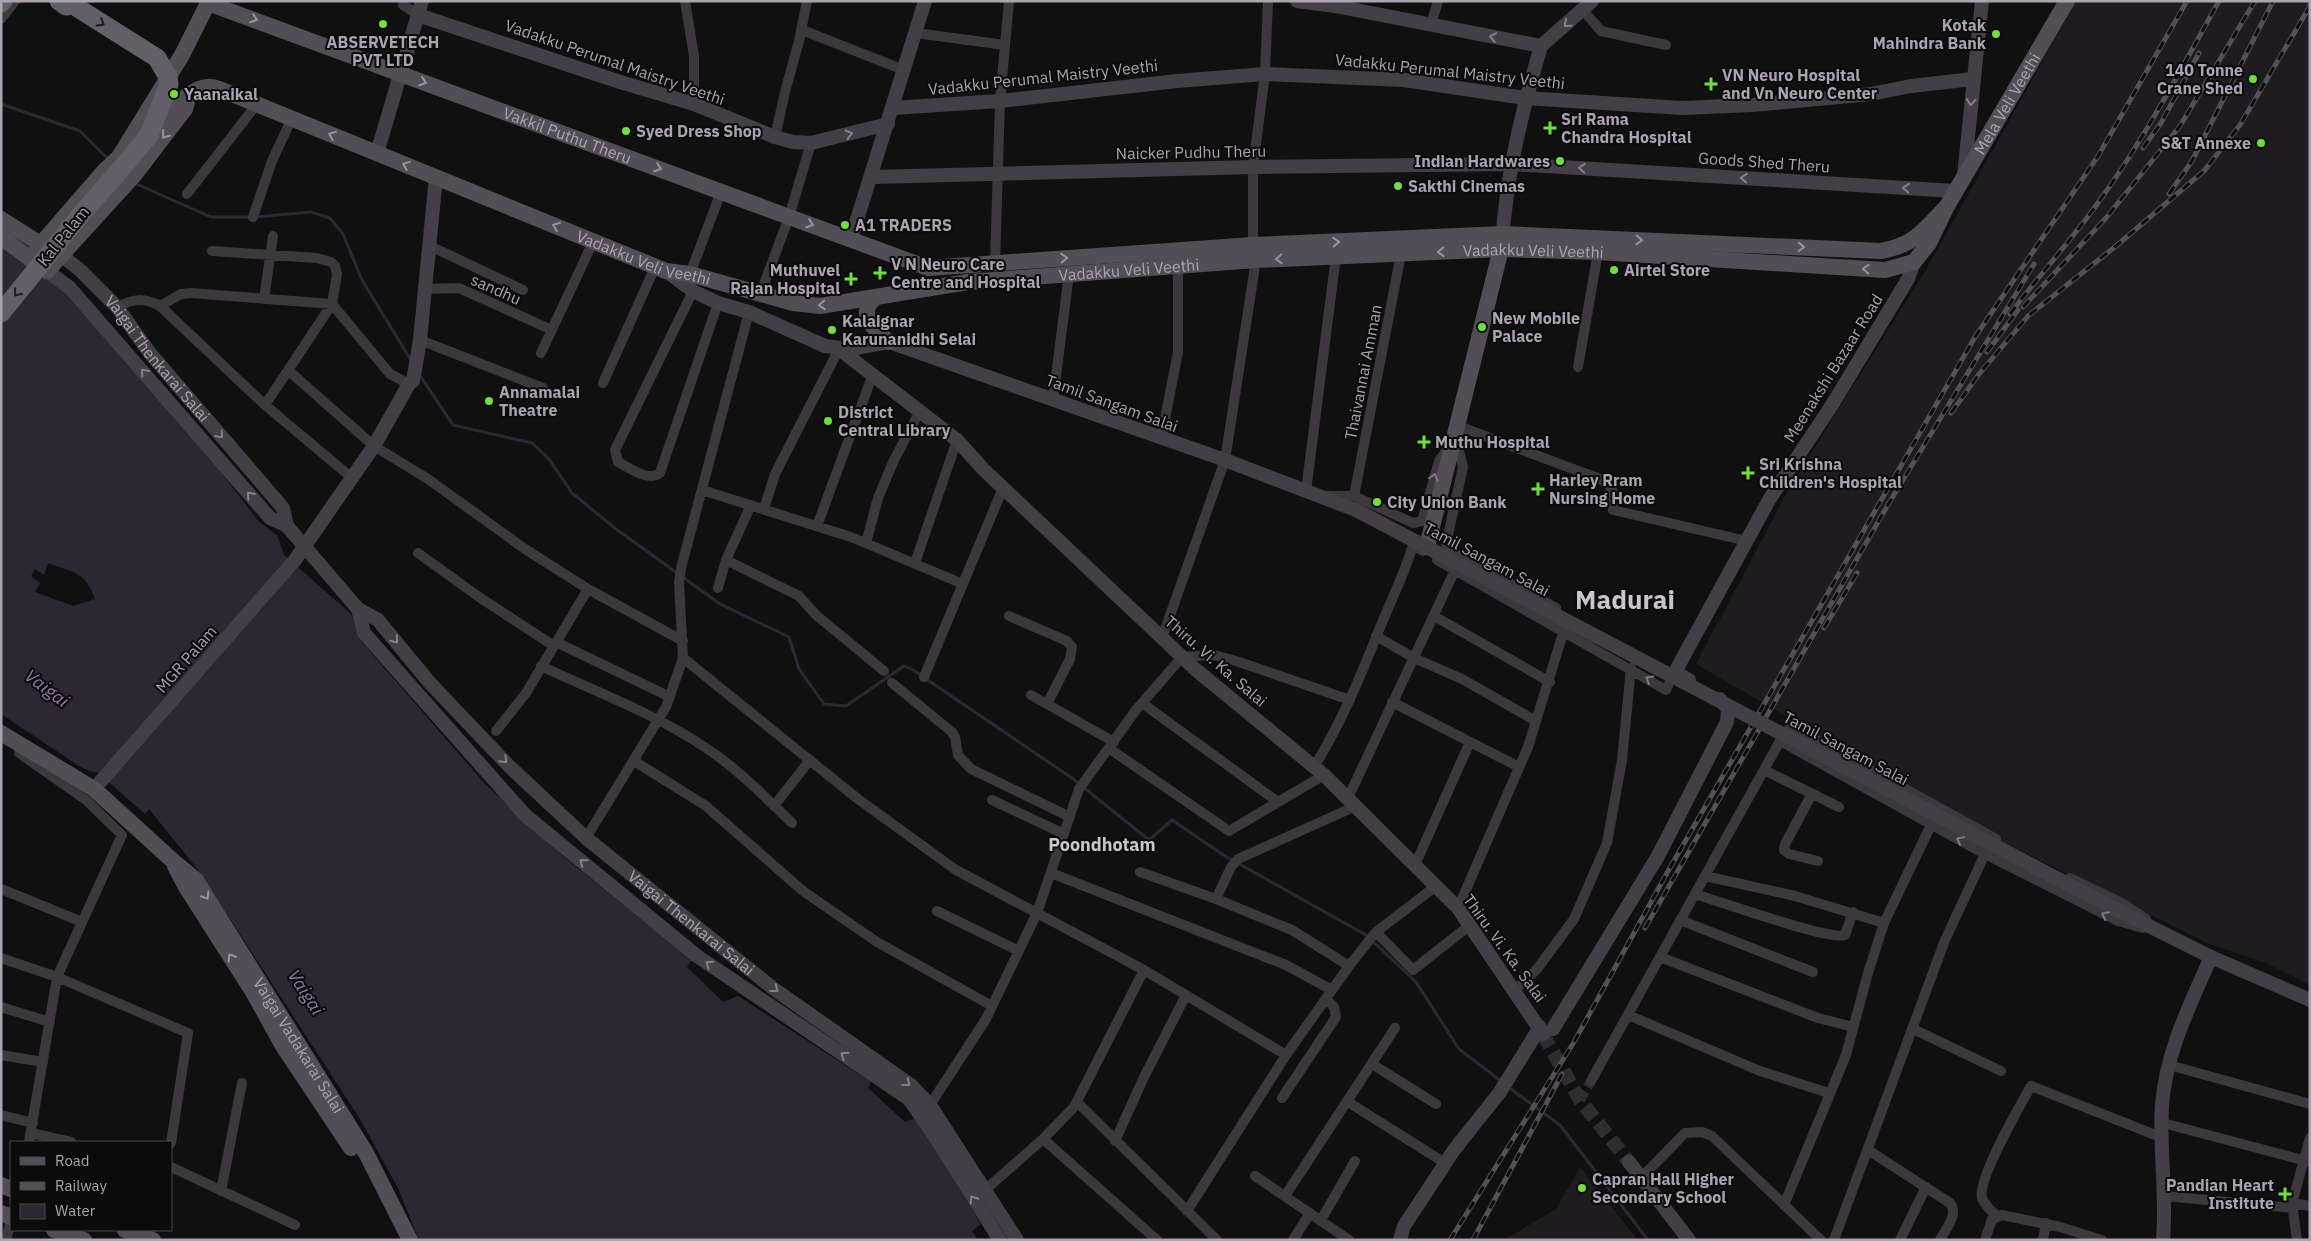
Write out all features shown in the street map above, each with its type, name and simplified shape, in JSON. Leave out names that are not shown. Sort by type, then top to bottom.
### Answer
[{"type":"highway","points":[[69,3],[157,58],[168,77]]},
{"type":"highway","name":"Kal Palam","points":[[1,313],[82,212],[128,164],[148,135],[169,84],[168,77]]},
{"type":"main road","points":[[47,271],[124,185],[128,164],[168,77],[182,55],[208,2]]},
{"type":"main road","name":"Vakkil Puthu Theru","points":[[208,2],[928,268]]},
{"type":"main road","name":"Mela Veli Veethi","points":[[1914,262],[1929,243],[1955,191],[2064,2]]},
{"type":"main road","points":[[157,58],[170,60],[182,55]]},
{"type":"main road","name":"Vadakku Veli Veethi","points":[[189,96],[201,88],[210,87],[234,95],[660,269],[690,274],[794,303],[820,306],[968,282],[1178,266],[1254,253],[1336,256],[1401,254],[1502,242],[1598,252],[1884,270],[1914,262]]},
{"type":"main road","points":[[148,135],[176,104],[189,96]]},
{"type":"main road","points":[[31,259],[40,245],[105,170],[128,164],[185,109],[189,96]]},
{"type":"main road","name":"Mela Veli Veethi","points":[[1881,250],[1907,244],[1917,237],[1947,206]]},
{"type":"main road","name":"Vaigai Thenkarai Salai","points":[[1,219],[40,245],[61,254]]},
{"type":"main road","name":"Vaigai Thenkarai Salai","points":[[1,237],[47,271]]},
{"type":"main road","points":[[1420,546],[1449,463],[1502,242]]},
{"type":"main road","name":"Vadakku Veli Veethi","points":[[928,268],[995,263],[1502,242],[1881,250]]},
{"type":"main road","points":[[1881,250],[1914,262]]},
{"type":"main road","points":[[922,289],[928,281],[928,268]]},
{"type":"main road","points":[[877,297],[870,302],[868,320],[872,327],[889,342]]},
{"type":"main road","name":"Vaigai Vadakarai Salai","points":[[2,736],[99,785],[168,857],[196,880],[366,1153],[410,1240]]},
{"type":"main road","name":"Vaigai Vadakarai Salai","points":[[168,857],[253,992],[283,1046],[356,1155],[398,1240]]},
{"type":"main road","points":[[57,1231],[84,1240]]},
{"type":"main road","points":[[128,1231],[152,1240]]},
{"type":"street","points":[[1,19],[15,1]]},
{"type":"street","points":[[377,153],[402,74],[420,8],[403,5],[404,1]]},
{"type":"street","points":[[685,1],[694,56],[694,104]]},
{"type":"street","points":[[775,138],[802,30],[807,1]]},
{"type":"street","points":[[851,239],[872,177],[925,1]]},
{"type":"street","points":[[995,263],[996,174],[1000,100],[1009,1]]},
{"type":"street","points":[[1162,638],[1225,460],[1254,253],[1253,167],[1265,74],[1268,1]]},
{"type":"street","points":[[1297,1],[1317,2],[1541,46]]},
{"type":"street","points":[[1430,24],[1438,1]]},
{"type":"street","points":[[1964,176],[1982,1]]},
{"type":"street","points":[[1502,242],[1511,164],[1526,98],[1541,46],[1588,5],[1601,31],[1666,45]]},
{"type":"street","name":"Vadakku Perumal Maistry Veethi","points":[[420,8],[617,81],[694,104],[775,138],[811,143],[888,124]]},
{"type":"street","points":[[802,30],[904,70]]},
{"type":"street","points":[[916,33],[1005,45]]},
{"type":"street","name":"Vadakku Perumal Maistry Veethi","points":[[893,108],[1000,100],[1177,81],[1265,74],[1404,80],[1526,98],[1682,108],[1753,106],[1871,94],[1910,86],[1973,79]]},
{"type":"street","points":[[187,194],[257,104]]},
{"type":"street","points":[[253,217],[272,161],[292,118]]},
{"type":"street","points":[[760,295],[789,216],[811,143]]},
{"type":"street","name":"Naicker Pudhu Theru","points":[[872,177],[1253,167],[1511,164]]},
{"type":"street","name":"Goods Shed Theru","points":[[1511,164],[1955,191]]},
{"type":"street","name":"MGR Palam","points":[[99,785],[295,560],[374,446],[411,383],[418,357],[436,177]]},
{"type":"street","points":[[690,274],[721,192]]},
{"type":"street","points":[[264,299],[272,236]]},
{"type":"street","points":[[541,353],[593,242]]},
{"type":"street","points":[[428,245],[523,290]]},
{"type":"street","points":[[212,251],[317,258],[331,262],[335,266],[337,274],[332,304],[265,405]]},
{"type":"street","points":[[1578,367],[1598,252]]},
{"type":"street","name":"Vaigai Thenkarai Salai","points":[[61,254],[117,307],[149,352],[283,508],[286,526]]},
{"type":"street","name":"Thaivannai Amman","points":[[1355,503],[1401,254]]},
{"type":"street","points":[[1306,491],[1336,256]]},
{"type":"street","name":"Meenakshi Bazaar Road","points":[[1675,672],[1769,500],[1832,405],[1903,287],[1914,262]]},
{"type":"street","points":[[1161,439],[1178,352],[1178,266]]},
{"type":"street","points":[[603,383],[660,269],[693,291],[718,303],[749,312],[825,346],[850,349],[889,342]]},
{"type":"street","name":"Vaigai Thenkarai Salai","points":[[47,271],[70,288],[270,518],[286,526],[358,609],[378,620],[429,682],[509,766],[586,838],[774,989],[912,1086],[930,1105],[1016,1240]]},
{"type":"street","points":[[1052,400],[1069,274]]},
{"type":"street","name":"sandhu","points":[[424,289],[459,288],[552,330]]},
{"type":"street","points":[[693,291],[615,450],[618,462],[643,474],[656,476],[663,466],[718,303]]},
{"type":"street","points":[[160,306],[181,294],[191,293],[332,304],[390,374],[411,383]]},
{"type":"street","points":[[117,307],[138,299],[144,299],[160,306],[265,405],[352,478]]},
{"type":"street","points":[[586,838],[658,721],[670,697],[683,658],[679,582],[681,568],[749,312]]},
{"type":"street","points":[[420,340],[543,388]]},
{"type":"street","name":"Tamil Sangam Salai","points":[[889,342],[1225,460],[1320,496],[1355,503],[1420,546],[2121,912],[2211,956],[2310,1000]]},
{"type":"street","points":[[764,509],[775,474],[839,349]]},
{"type":"street","name":"Thiru. Vi. Ka. Salai","points":[[839,349],[957,440],[1003,488],[1162,638],[1319,771],[1352,802],[1458,908],[1545,1030]]},
{"type":"street","points":[[289,371],[374,446],[428,479],[525,549],[588,589],[683,642]]},
{"type":"street","points":[[817,526],[873,374]]},
{"type":"street","points":[[866,543],[878,498],[920,411]]},
{"type":"street","points":[[1355,503],[1413,523],[1422,521],[1439,462],[1457,431]]},
{"type":"street","points":[[1457,431],[1600,479],[1613,488],[1615,495],[1613,510],[1747,541]]},
{"type":"street","points":[[1400,1240],[1404,1226],[1445,1163],[1545,1030],[1658,856],[1727,722],[1728,709],[1724,702],[1675,672],[1449,550],[1446,544],[1462,467],[1457,431]]},
{"type":"street","points":[[915,563],[957,440]]},
{"type":"street","points":[[924,677],[1003,488]]},
{"type":"street","points":[[702,490],[866,543],[963,584]]},
{"type":"street","points":[[718,588],[726,560],[751,505]]},
{"type":"street","points":[[1032,695],[1112,746],[1229,831],[1278,802],[1319,771],[1406,569],[1420,546],[1455,570],[1631,668],[1666,690],[1675,672]]},
{"type":"street","points":[[418,553],[479,597],[555,644],[670,697]]},
{"type":"street","points":[[726,560],[799,596],[816,615],[884,671]]},
{"type":"street","points":[[1216,899],[1231,867],[1238,858],[1352,802],[1392,702],[1455,570]]},
{"type":"street","points":[[496,731],[526,693],[588,589]]},
{"type":"street","name":"Vaigai Thenkarai Salai","points":[[358,609],[364,633],[525,815],[698,956],[910,1099],[1000,1240]]},
{"type":"street","points":[[1009,616],[1067,641],[1072,647],[1070,658],[1048,704]]},
{"type":"street","points":[[1434,616],[1550,682]]},
{"type":"street","points":[[1458,908],[1519,767],[1550,682],[1564,630]]},
{"type":"street","points":[[1376,636],[1414,658],[1462,679],[1536,721]]},
{"type":"street","points":[[930,1105],[992,1006],[1038,913],[1082,785],[1142,703],[1182,656],[1214,655],[1350,700]]},
{"type":"street","points":[[683,658],[858,799],[956,870],[1144,970],[1286,1055]]},
{"type":"street","points":[[541,666],[658,721],[716,755],[736,770],[792,823]]},
{"type":"street","points":[[1515,990],[1537,969],[1574,919],[1606,843],[1622,760],[1631,668]]},
{"type":"street","points":[[892,683],[952,732],[955,737],[958,755],[971,769],[1070,817]]},
{"type":"street","points":[[1392,702],[1519,767]]},
{"type":"street","points":[[1142,703],[1278,802]]},
{"type":"street","points":[[1590,1081],[1780,741],[1791,726],[2052,870],[2122,903],[2171,936]]},
{"type":"street","points":[[2,736],[86,800],[122,835],[57,977],[31,1133]]},
{"type":"street","points":[[1780,741],[1931,825],[2118,921],[2171,936]]},
{"type":"street","points":[[1415,865],[1470,742]]},
{"type":"street","points":[[774,806],[810,760]]},
{"type":"street","points":[[634,761],[706,806],[803,891],[869,936],[992,1006]]},
{"type":"street","points":[[1764,770],[1839,807]]},
{"type":"street","points":[[1812,794],[1784,848],[1786,853],[1818,861]]},
{"type":"street","points":[[992,800],[1064,834]]},
{"type":"street","points":[[1784,1205],[1846,1055],[1868,973],[1884,923],[1931,825]]},
{"type":"street","points":[[1834,1240],[1945,940],[1986,854]]},
{"type":"street","points":[[1140,872],[1216,899],[1292,930],[1350,966]]},
{"type":"street","points":[[1051,873],[1279,961],[1329,994],[1336,1017],[1282,1098]]},
{"type":"street","points":[[1705,876],[1795,896],[1853,912],[1884,923]]},
{"type":"street","points":[[1187,1211],[1286,1055],[1366,944],[1376,932],[1436,886]]},
{"type":"street","points":[[1,888],[82,922]]},
{"type":"street","points":[[1696,894],[1794,926],[1836,936],[1845,935],[1853,912]]},
{"type":"street","points":[[937,912],[1019,950]]},
{"type":"street","points":[[1680,920],[1813,972]]},
{"type":"street","points":[[1376,932],[1413,970],[1470,925]]},
{"type":"street","points":[[2163,1240],[2162,1105],[2175,1041],[2211,956]]},
{"type":"street","points":[[1,958],[57,977],[188,1033],[171,1141]]},
{"type":"street","points":[[1660,958],[1776,1000],[1818,1018],[1854,1027]]},
{"type":"street","points":[[984,1191],[1043,1139],[1077,1102],[1144,970]]},
{"type":"street","points":[[1116,1140],[1144,1077],[1186,995]]},
{"type":"street","points":[[1,1007],[50,1022]]},
{"type":"street","points":[[1628,1015],[1760,1071],[1829,1093]]},
{"type":"street","points":[[1285,1196],[1396,1028]]},
{"type":"street","points":[[1913,1029],[2002,1070]]},
{"type":"street","points":[[1,1055],[43,1062]]},
{"type":"street","points":[[1372,1064],[1436,1104]]},
{"type":"street","points":[[2169,1065],[2310,1104]]},
{"type":"street","points":[[221,1190],[242,1083]]},
{"type":"street","points":[[2102,1240],[2046,1223],[1996,1216],[1982,1198],[1985,1177],[2005,1134],[2031,1086],[2163,1138]]},
{"type":"street","points":[[1077,1102],[1218,1240]]},
{"type":"street","points":[[1348,1102],[1445,1163]]},
{"type":"street","points":[[1,1115],[31,1133],[67,1141]]},
{"type":"street","points":[[2162,1123],[2307,1161]]},
{"type":"street","points":[[1642,1178],[1685,1133],[1702,1132],[1712,1136],[1821,1240]]},
{"type":"street","points":[[2297,1240],[2293,1205],[2307,1161],[2310,1138]]},
{"type":"street","points":[[1043,1139],[1157,1240]]},
{"type":"street","points":[[1868,1150],[1953,1206],[1953,1216],[1940,1240]]},
{"type":"street","points":[[1320,1220],[1355,1161]]},
{"type":"street","points":[[1629,1162],[1689,1240]]},
{"type":"street","points":[[172,1167],[295,1225]]},
{"type":"street","points":[[1255,1176],[1349,1240]]},
{"type":"street","points":[[1900,1240],[1926,1187]]},
{"type":"street","points":[[2164,1196],[2310,1206]]},
{"type":"street","points":[[1293,1240],[1310,1213]]},
{"type":"street","points":[[1985,1240],[1989,1224],[1996,1216]]},
{"type":"street","points":[[6,1240],[10,1222]]},
{"type":"street","points":[[2043,1240],[2046,1223]]},
{"type":"shaded area","points":[[2076,1],[2310,1],[2310,985],[2266,963],[2207,943],[2003,842],[1696,664],[1791,485],[1927,268]]},
{"type":"shaded area","name":"Capran Hall Higher Secondary School","points":[[1580,1167],[1638,1240],[1504,1240],[1556,1209]]},
{"type":"water","name":"Vaigai","points":[[1,246],[66,289],[191,433],[259,522],[277,535],[284,555],[351,614],[360,640],[485,784],[565,858],[692,960],[687,967],[723,1002],[738,996],[871,1082],[868,1088],[905,1122],[917,1118],[981,1224],[972,1231],[978,1240],[419,1240],[398,1188],[360,1119],[199,871],[149,809],[145,814],[97,772],[89,771],[79,766],[1,714]],"holes":[[[48,563],[78,574],[87,583],[95,599],[73,606],[35,592],[40,583],[31,576],[35,569],[44,575]]]},
{"type":"waterway","points":[[1,104],[80,131],[109,160]]},
{"type":"waterway","points":[[134,183],[211,217],[250,217]]},
{"type":"waterway","points":[[256,217],[311,212],[330,218],[343,234],[362,280],[412,362]]},
{"type":"waterway","points":[[419,374],[453,425],[532,443],[549,459],[572,493],[616,529],[720,604],[789,637],[799,669],[824,704],[846,706],[904,666],[913,670],[1072,778],[1149,840],[1172,820],[1225,856],[1366,935],[1416,982],[1459,1049],[1501,1081]]},
{"type":"waterway","points":[[1508,1087],[1560,1125],[1648,1240]]},
{"type":"tunnel","points":[[1543,1034],[1580,1100],[1629,1162]]},
{"type":"tunnel","points":[[1580,1100],[1591,1081]]},
{"type":"railway","points":[[1450,1240],[1574,1042],[1667,873],[1975,337],[2098,156],[2187,1]]},
{"type":"railway","points":[[2010,314],[2085,221],[2113,182],[2160,106],[2219,1]]},
{"type":"railway","points":[[2023,307],[2106,218],[2180,126],[2255,1]]},
{"type":"railway","points":[[2169,194],[2192,161],[2273,1]]},
{"type":"railway","points":[[1951,413],[1979,374],[2028,316],[2116,246],[2204,171],[2240,125],[2310,6]]},
{"type":"railway","points":[[2143,148],[2161,123],[2199,53]]},
{"type":"railway","points":[[1645,928],[1889,503],[2034,264]]},
{"type":"railway","points":[[1987,352],[2018,310]]},
{"type":"railway","points":[[1824,628],[1857,573]]},
{"type":"railway","points":[[1473,1240],[1562,1074]]},
{"type":"place","name":"ABSERVETECH PVT LTD","points":[[383,24]]},
{"type":"place","name":"Kotak Mahindra Bank","points":[[1996,34]]},
{"type":"place","name":"140 Tonne Crane Shed","points":[[2253,79]]},
{"type":"place","name":"VN Neuro Hospital and Vn Neuro Center","points":[[1711,84]]},
{"type":"place","name":"Yaanaikal","points":[[174,94]]},
{"type":"place","name":"Sri Rama Chandra Hospital","points":[[1550,128]]},
{"type":"place","name":"Syed Dress Shop","points":[[626,131]]},
{"type":"place","name":"S&T Annexe","points":[[2261,143]]},
{"type":"place","name":"Indian Hardwares","points":[[1560,161]]},
{"type":"place","name":"Sakthi Cinemas","points":[[1398,186]]},
{"type":"place","name":"A1 TRADERS","points":[[845,225]]},
{"type":"place","name":"Airtel Store","points":[[1614,270]]},
{"type":"place","name":"V N Neuro Care Centre and Hospital","points":[[880,273]]},
{"type":"place","name":"Muthuvel Rajan Hospital","points":[[851,279]]},
{"type":"place","name":"New Mobile Palace","points":[[1482,327]]},
{"type":"place","name":"Kalaignar Karunanidhi Selai","points":[[832,330]]},
{"type":"place","name":"Annamalai Theatre","points":[[489,401]]},
{"type":"place","name":"District Central Library","points":[[828,421]]},
{"type":"place","name":"Muthu Hospital","points":[[1424,442]]},
{"type":"place","name":"Sri Krishna Children's Hospital","points":[[1748,473]]},
{"type":"place","name":"Harley Rram Nursing Home","points":[[1538,489]]},
{"type":"place","name":"City Union Bank","points":[[1377,502]]},
{"type":"place","name":"Capran Hall Higher Secondary School","points":[[1582,1188]]},
{"type":"place","name":"Pandian Heart Institute","points":[[2285,1194]]},
{"type":"district","name":"Madurai","points":[[1625,599]]},
{"type":"district","name":"Poondhotam","points":[[1102,844]]}]
